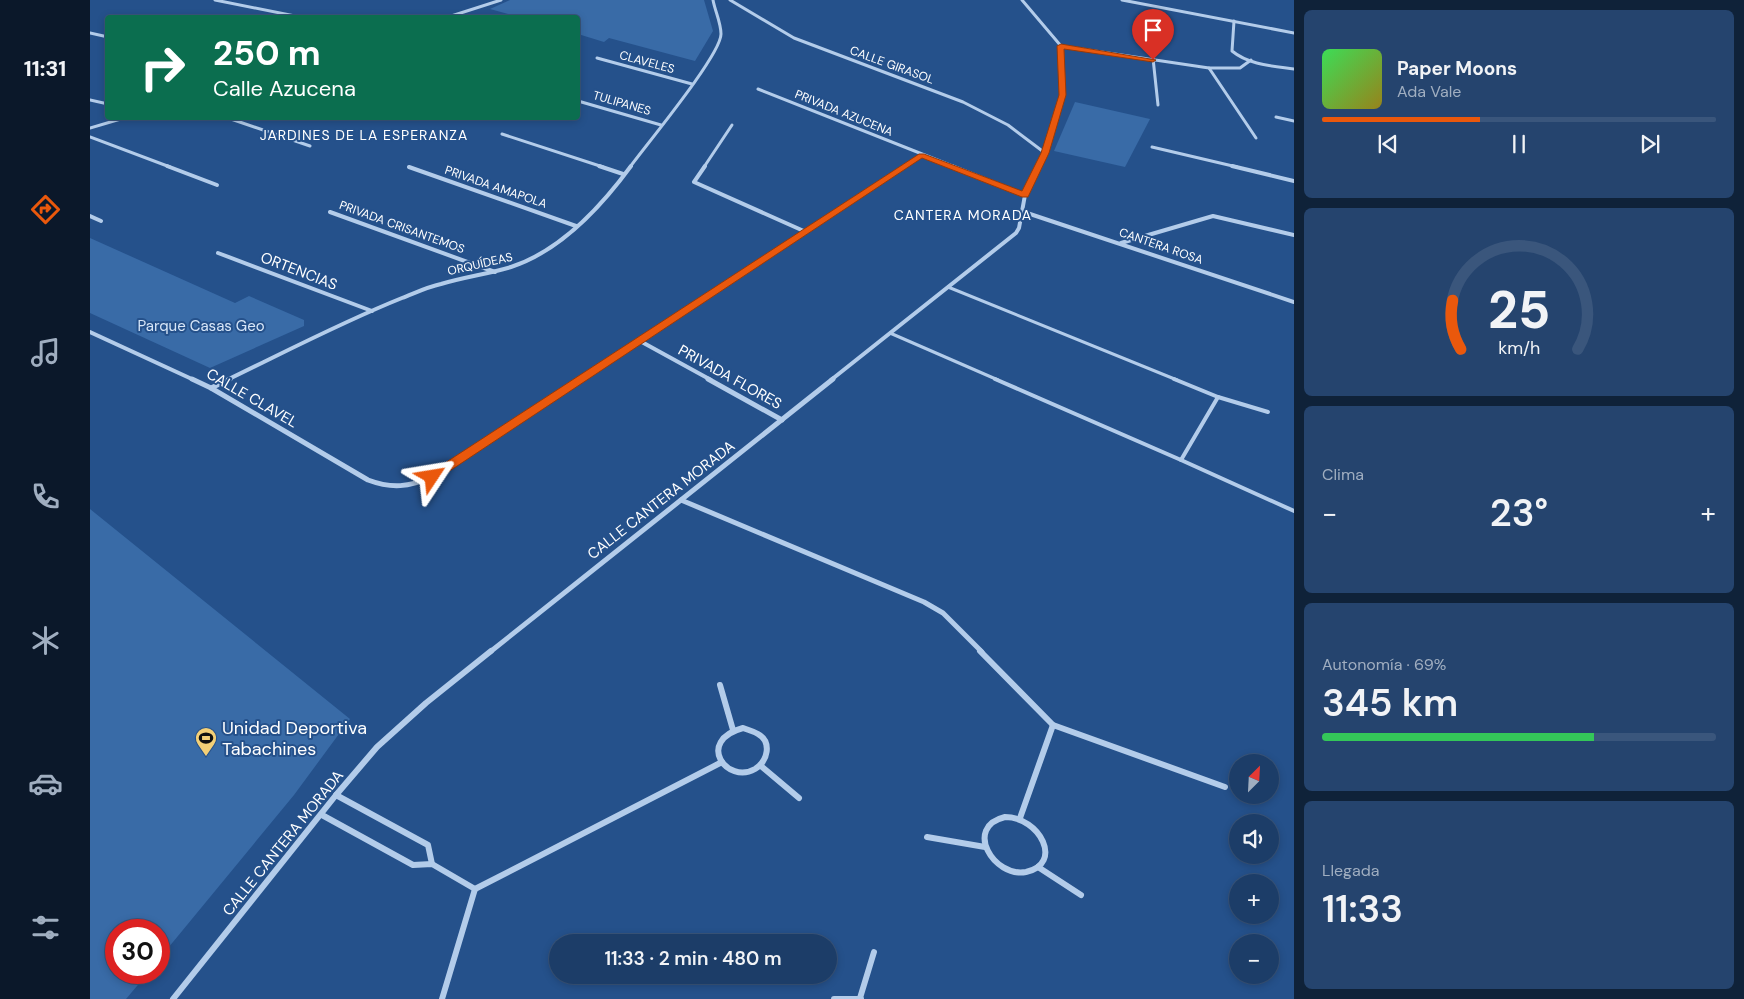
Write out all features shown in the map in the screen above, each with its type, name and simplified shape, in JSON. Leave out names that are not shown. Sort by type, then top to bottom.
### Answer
[{"type":"street","points":[[215,0],[290,15]]},
{"type":"street","points":[[454,15],[501,0]]},
{"type":"street","name":"ORQUÍDEAS","points":[[211,388],[372,311],[445,282],[496,272],[520,265],[539,254],[576,226],[602,202],[718,47],[721,36],[713,0]]},
{"type":"street","name":"CALLE GIRASOL","points":[[730,0],[794,38],[963,102],[1008,125],[1045,153]]},
{"type":"street","points":[[1022,0],[1061,46],[1209,68],[1240,68],[1251,60]]},
{"type":"street","points":[[1122,0],[1294,33]]},
{"type":"street","points":[[1234,21],[1232,51],[1234,54],[1251,60],[1294,69]]},
{"type":"street","points":[[1150,30],[1158,105]]},
{"type":"street","points":[[90,33],[105,36]]},
{"type":"street","name":"CALLE CANTERA MORADA","points":[[173,999],[322,816],[336,795],[377,747],[426,703],[1016,233],[1019,228],[1025,195],[1045,153],[1063,95],[1061,46]]},
{"type":"street","name":"CLAVELES","points":[[597,58],[692,84]]},
{"type":"street","points":[[1209,68],[1256,138]]},
{"type":"street","name":"PRIVADA AZUCENA","points":[[758,89],[922,156],[1025,195]]},
{"type":"street","points":[[90,100],[105,103]]},
{"type":"street","name":"TULIPANES","points":[[580,102],[661,125]]},
{"type":"street","points":[[1276,118],[1294,122]]},
{"type":"street","points":[[90,128],[117,120]]},
{"type":"street","points":[[234,120],[310,146]]},
{"type":"street","points":[[732,125],[694,182],[806,232]]},
{"type":"street","points":[[502,134],[623,174]]},
{"type":"street","points":[[90,137],[217,185]]},
{"type":"street","points":[[1152,147],[1294,181]]},
{"type":"street","points":[[640,341],[922,156]]},
{"type":"street","name":"PRIVADA AMAPOLA","points":[[409,167],[576,226]]},
{"type":"street","name":"CANTERA ROSA","points":[[1021,211],[1294,302]]},
{"type":"street","name":"PRIVADA CRISANTEMOS","points":[[330,212],[496,272]]},
{"type":"street","points":[[90,216],[101,221]]},
{"type":"street","points":[[1120,243],[1213,216],[1294,235]]},
{"type":"street","name":"ORTENCIAS","points":[[218,253],[372,311]]},
{"type":"street","name":"CALLE CLAVEL","points":[[90,332],[211,388],[368,480],[381,486],[399,488],[416,484],[432,477],[640,341]]},
{"type":"street","name":"PRIVADA FLORES","points":[[640,341],[782,420]]},
{"type":"street","points":[[681,500],[935,608],[943,613],[1053,725],[1225,787]]},
{"type":"street","points":[[720,685],[733,730]]},
{"type":"street","points":[[1020,818],[1053,725]]},
{"type":"street","points":[[743,728],[752,730],[766,742],[768,750],[766,759],[761,766],[753,771],[733,770],[722,762],[717,748],[726,734],[733,730],[743,728]]},
{"type":"street","points":[[442,999],[475,889],[722,762]]},
{"type":"street","points":[[761,766],[799,798]]},
{"type":"street","points":[[336,795],[428,845],[432,864]]},
{"type":"street","points":[[322,816],[412,864],[432,864],[475,889]]},
{"type":"street","points":[[1005,817],[1020,818],[1034,827],[1044,841],[1045,855],[1038,867],[1027,872],[1015,872],[1002,867],[991,858],[986,847],[984,833],[991,822],[1005,817]]},
{"type":"street","points":[[926,837],[986,847]]},
{"type":"street","points":[[1038,867],[1081,895]]},
{"type":"street","points":[[834,999],[861,999],[874,952]]},
{"type":"lane","points":[[948,287],[1218,397],[1268,412]]},
{"type":"lane","points":[[890,333],[1294,511]]},
{"type":"lane","points":[[1181,460],[1218,397]]},
{"type":"green space","points":[[510,0],[704,0],[713,31],[695,61],[609,38],[604,42],[580,35],[580,15],[512,15],[490,9]]},
{"type":"green space","points":[[1075,102],[1150,119],[1125,167],[1054,151]]},
{"type":"green space","name":"Parque Casas Geo","points":[[90,238],[235,303],[249,296],[304,320],[304,326],[210,368],[90,313]]},
{"type":"green space","name":"Unidad Deportiva Tabachines","points":[[90,509],[350,719],[294,795],[170,946],[170,919],[105,919],[105,984],[139,984],[126,999],[90,999]]},
{"type":"place","name":"Unidad Deportiva Tabachines","points":[[206,757]]},
{"type":"district","name":"JARDINES DE LA ESPERANZA","points":[[364,135]]},
{"type":"district","name":"CANTERA MORADA","points":[[963,215]]},
{"type":"route","points":[[432,477],[922,156],[1025,195],[1045,153],[1063,95],[1061,46],[1153,60]]}]
